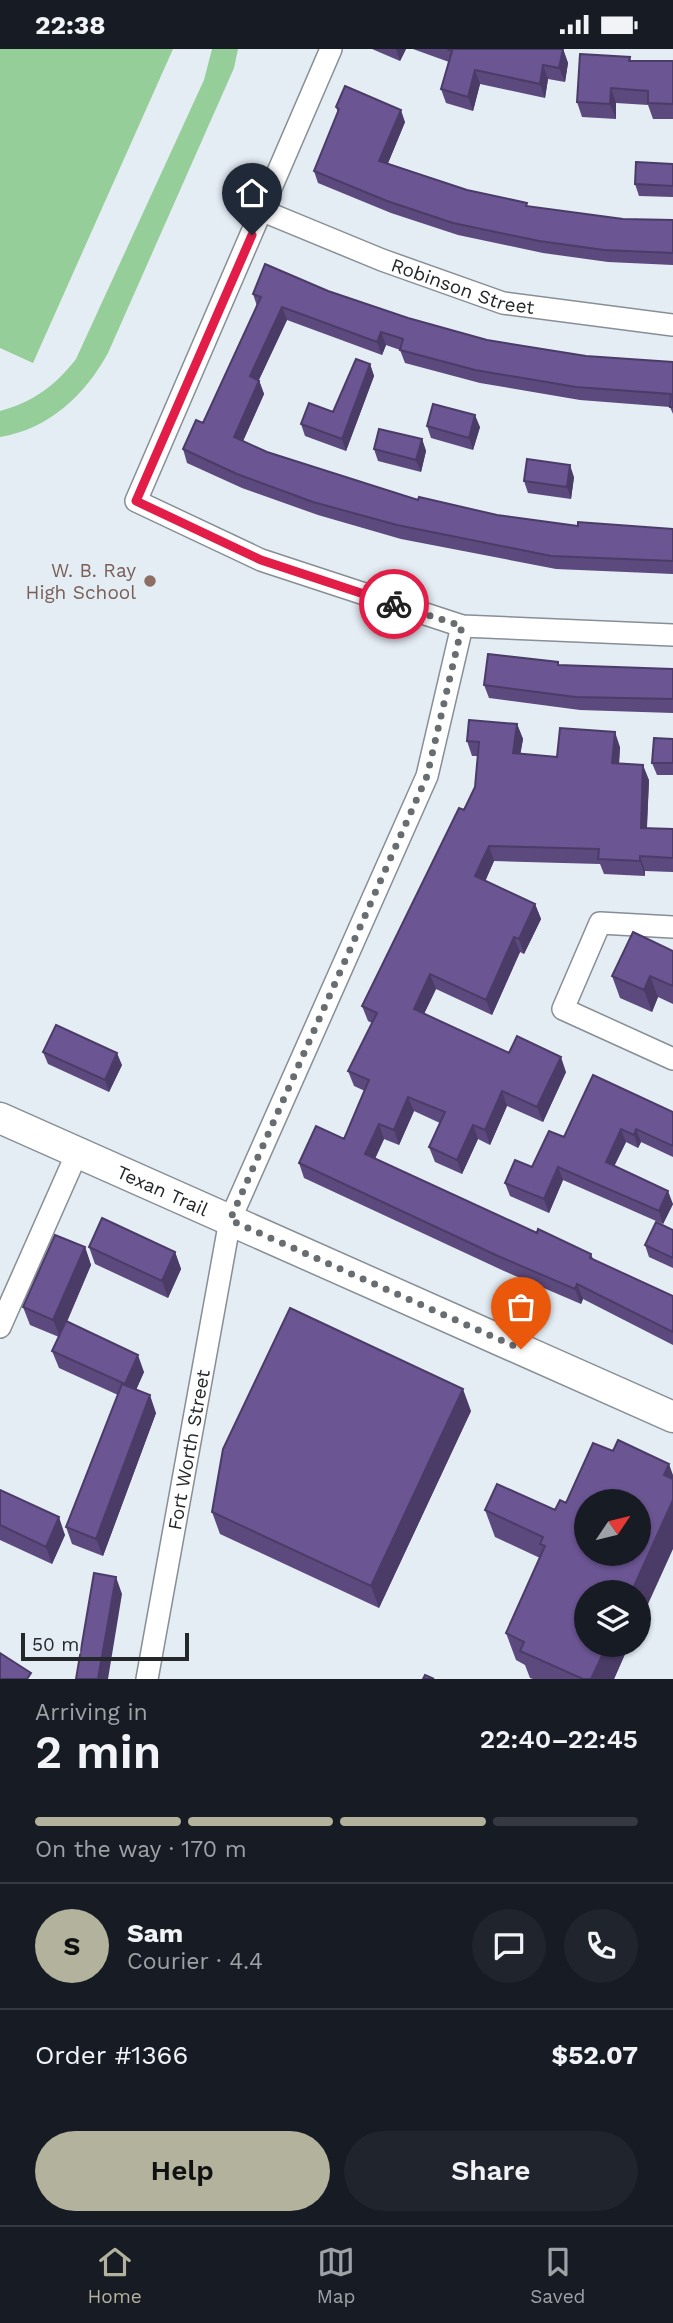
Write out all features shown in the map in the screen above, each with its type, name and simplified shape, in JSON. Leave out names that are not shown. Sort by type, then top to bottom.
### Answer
[{"type":"street","points":[[331,49],[136,501],[261,560],[462,626],[673,635]]},
{"type":"street","name":"Robinson Street","points":[[263,211],[382,260],[503,303],[673,325]]},
{"type":"street","name":"Fort Worth Street","points":[[147,1679],[230,1220],[427,776],[462,626]]},
{"type":"street","points":[[673,927],[600,923],[563,1009],[673,1059]]},
{"type":"street","name":"Texan Trail","points":[[0,1118],[673,1416]]},
{"type":"street","points":[[0,1327],[77,1153]]},
{"type":"green space","points":[[0,49],[173,49],[33,363],[0,348]]},
{"type":"green space","points":[[212,49],[238,49],[234,68],[108,353],[88,383],[64,408],[34,426],[0,437],[0,411],[23,403],[42,392],[76,359],[204,80]]},
{"type":"building","points":[[447,49],[563,49],[559,68],[543,65],[540,84],[475,70],[468,97],[441,89],[452,51]]},
{"type":"building","points":[[580,54],[630,57],[629,61],[673,61],[673,104],[648,103],[648,91],[611,88],[610,104],[577,102]]},
{"type":"building","points":[[345,86],[401,110],[379,161],[467,190],[527,203],[526,206],[623,219],[673,220],[673,253],[604,250],[539,241],[453,223],[387,201],[314,171],[339,109],[336,107]]},
{"type":"building","points":[[636,162],[673,164],[673,186],[635,184]]},
{"type":"building","points":[[265,264],[328,291],[408,318],[487,340],[586,356],[673,362],[673,407],[670,407],[671,394],[576,387],[475,370],[400,350],[403,339],[381,332],[377,342],[282,307],[250,376],[259,381],[234,437],[267,452],[418,500],[419,497],[497,515],[578,526],[578,522],[673,529],[673,561],[551,556],[397,525],[313,502],[237,474],[183,449],[196,420],[203,423],[261,297],[253,294]]},
{"type":"building","points":[[356,359],[370,364],[342,439],[301,424],[309,403],[333,412]]},
{"type":"building","points":[[433,404],[475,415],[469,438],[427,426]]},
{"type":"building","points":[[379,429],[422,439],[416,460],[374,449]]},
{"type":"building","points":[[527,459],[570,465],[567,487],[524,481]]},
{"type":"building","points":[[488,654],[558,662],[558,665],[673,669],[673,699],[575,697],[484,685]]},
{"type":"building","points":[[469,720],[517,724],[513,753],[557,757],[560,728],[615,732],[612,763],[643,765],[641,828],[673,829],[673,858],[640,856],[640,861],[598,859],[599,849],[489,846],[475,876],[535,904],[519,939],[514,937],[486,1000],[430,974],[414,1009],[509,1053],[517,1036],[561,1057],[537,1107],[502,1091],[485,1130],[473,1125],[457,1160],[429,1147],[445,1112],[408,1097],[394,1130],[379,1124],[365,1154],[537,1233],[538,1229],[591,1254],[590,1258],[673,1296],[673,1332],[577,1284],[575,1289],[498,1256],[299,1163],[316,1126],[344,1139],[369,1080],[348,1071],[377,1013],[362,1006],[459,808],[464,810],[475,787],[479,742],[467,741]]},
{"type":"building","points":[[654,738],[673,739],[673,763],[652,763]]},
{"type":"building","points":[[633,932],[673,951],[673,986],[650,976],[644,990],[612,976]]},
{"type":"building","points":[[56,1025],[117,1053],[105,1080],[43,1052]]},
{"type":"building","points":[[593,1075],[673,1112],[673,1146],[636,1129],[634,1135],[621,1129],[606,1162],[668,1191],[659,1211],[558,1167],[544,1199],[505,1183],[515,1160],[532,1167],[549,1131],[564,1137]]},
{"type":"building","points":[[102,1218],[175,1252],[162,1281],[89,1247]]},
{"type":"building","points":[[656,1222],[673,1230],[673,1258],[645,1245]]},
{"type":"building","points":[[55,1235],[85,1247],[53,1320],[23,1307]]},
{"type":"building","points":[[290,1308],[463,1389],[371,1586],[212,1512],[223,1449]]},
{"type":"building","points":[[66,1321],[138,1355],[125,1384],[52,1351]]},
{"type":"building","points":[[122,1384],[150,1395],[96,1539],[66,1527]]},
{"type":"building","points":[[618,1440],[669,1464],[664,1475],[673,1479],[673,1500],[651,1549],[651,1489],[574,1489],[574,1566],[643,1566],[637,1580],[574,1580],[574,1657],[601,1657],[591,1679],[583,1679],[520,1651],[524,1642],[506,1633],[545,1546],[540,1544],[543,1537],[485,1510],[497,1484],[555,1510],[560,1500],[566,1503],[593,1443],[613,1451]]},
{"type":"building","points":[[0,1490],[59,1517],[46,1547],[0,1525]]},
{"type":"building","points":[[94,1573],[116,1577],[98,1679],[76,1679]]},
{"type":"building","points":[[0,1653],[31,1673],[27,1679],[0,1679]]},
{"type":"way so far","points":[[394,604],[462,626],[427,776],[230,1220],[521,1349]]},
{"type":"place","name":"W. B. Ray High School","points":[[150,581]]},
{"type":"route","points":[[252,235],[136,501],[261,560],[394,604]]}]
